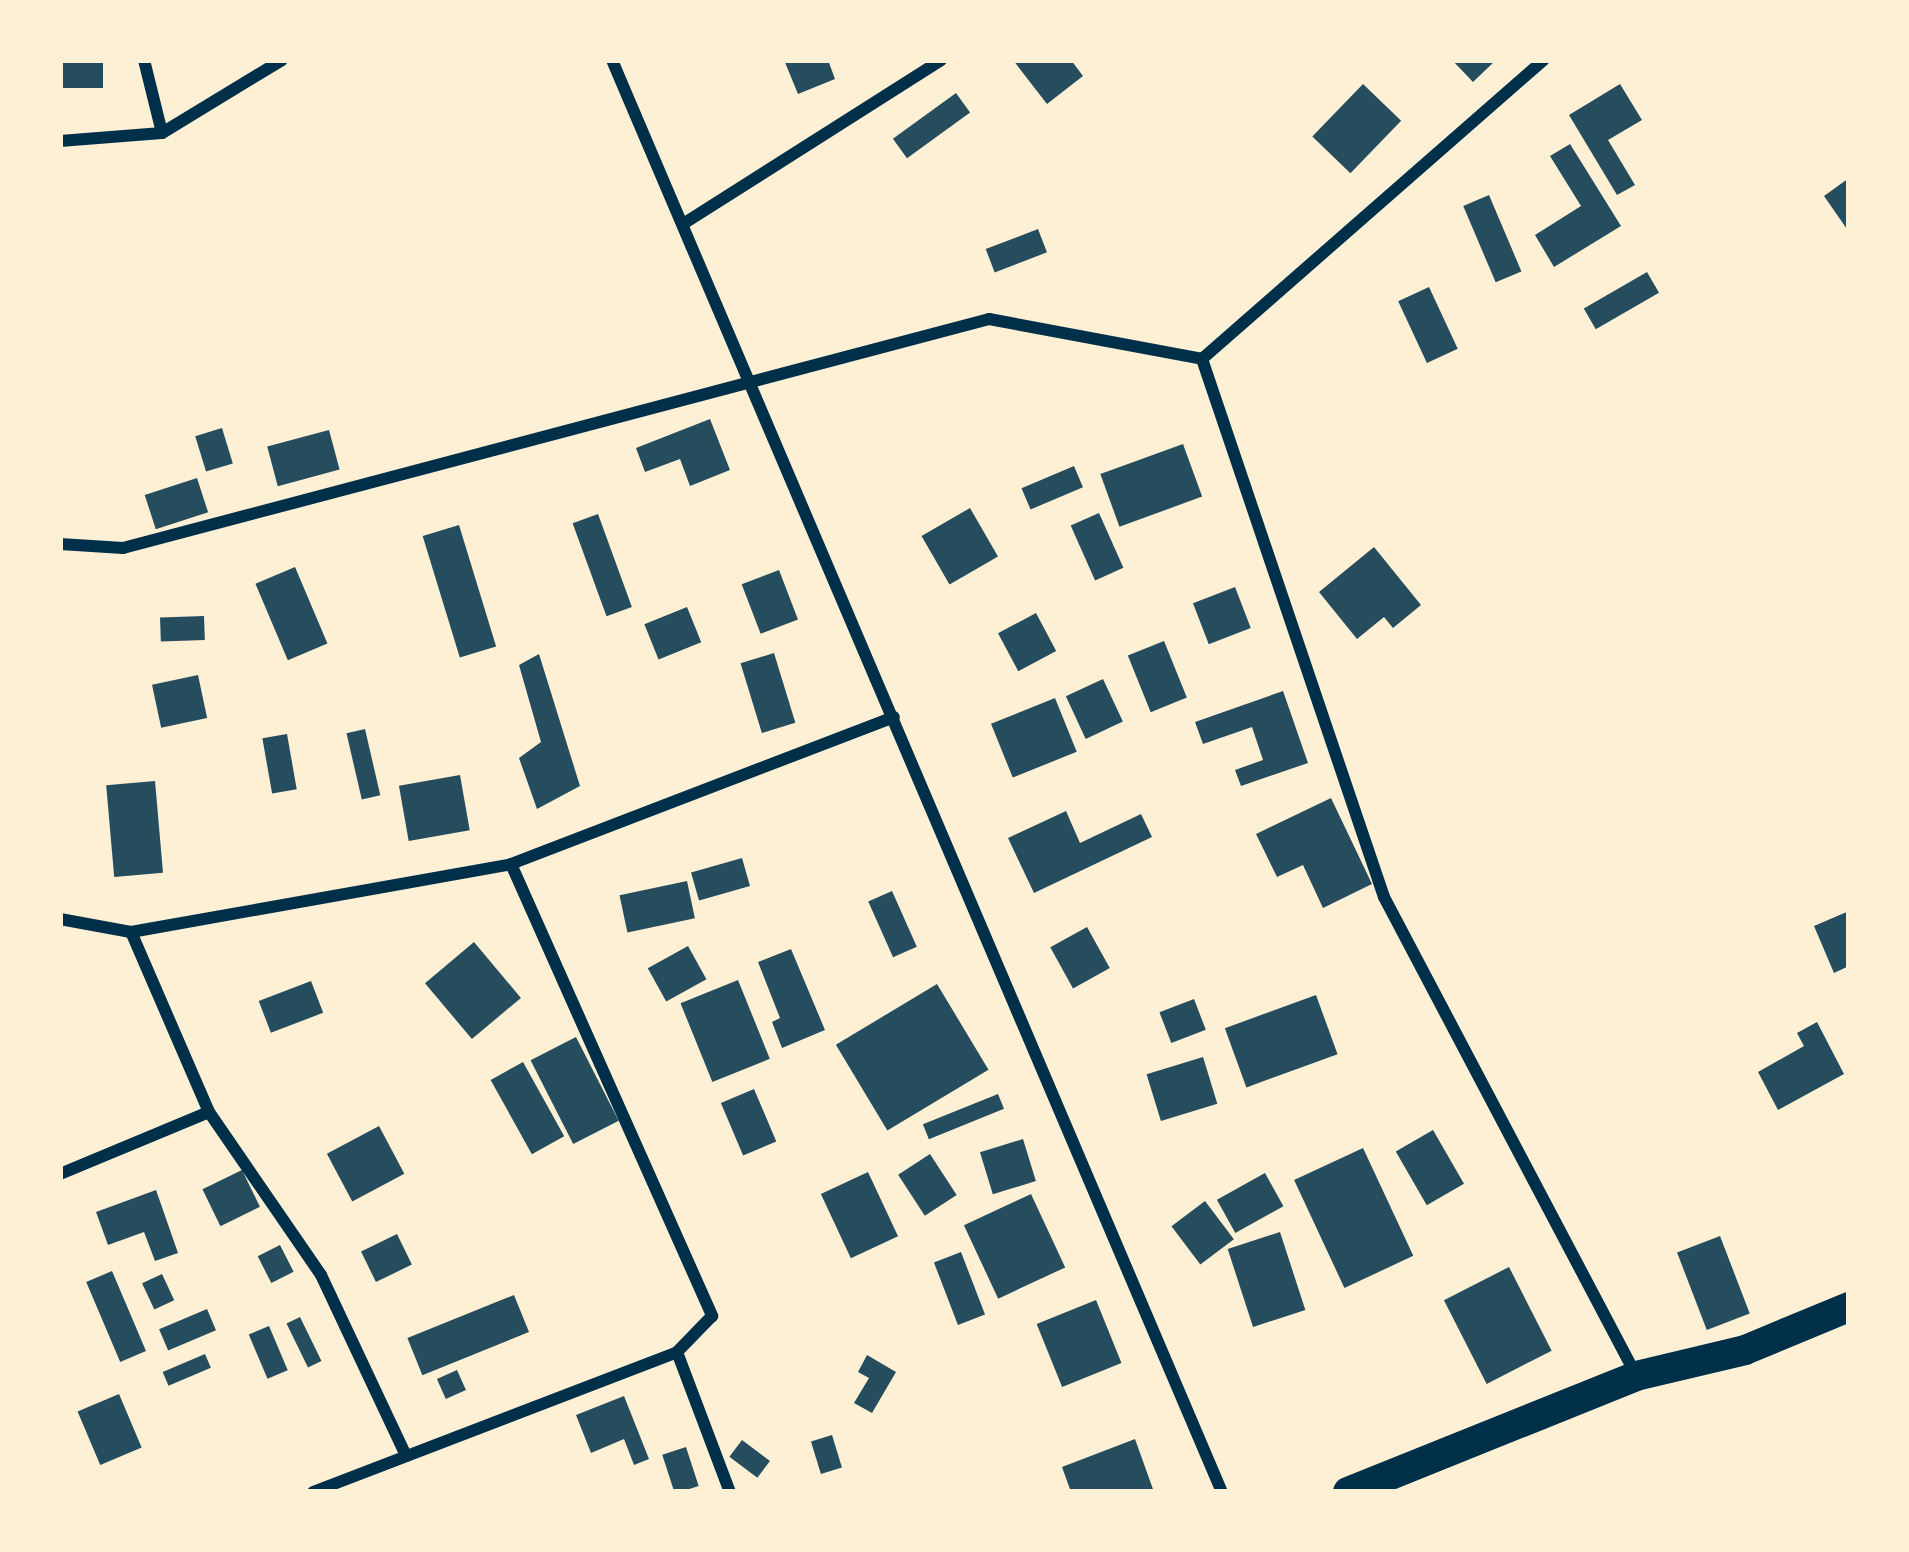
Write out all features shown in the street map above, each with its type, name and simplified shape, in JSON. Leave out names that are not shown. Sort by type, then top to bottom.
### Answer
[{"type":"main road","points":[[1348,1492],[1636,1376],[1745,1351],[1849,1307]]},
{"type":"street","points":[[144,60],[162,134]]},
{"type":"street","points":[[60,141],[162,134],[282,60]]},
{"type":"street","points":[[612,60],[1222,1492]]},
{"type":"street","points":[[683,224],[940,60]]},
{"type":"street","points":[[1202,358],[1543,60]]},
{"type":"street","points":[[60,544],[123,548],[989,319],[1202,358]]},
{"type":"street","points":[[1202,358],[1384,897],[1636,1376]]},
{"type":"street","points":[[60,919],[131,932],[511,863],[894,717]]},
{"type":"street","points":[[313,1492],[677,1352],[712,1316],[511,863]]},
{"type":"street","points":[[131,932],[209,1112],[321,1275],[406,1456]]},
{"type":"street","points":[[60,1174],[209,1112]]},
{"type":"street","points":[[677,1352],[730,1492]]},
{"type":"building","points":[[63,60],[103,60],[103,88],[63,88]]},
{"type":"building","points":[[784,60],[828,60],[835,79],[798,94]]},
{"type":"building","points":[[1013,60],[1071,60],[1083,76],[1047,104]]},
{"type":"building","points":[[1452,60],[1496,60],[1473,82]]},
{"type":"building","points":[[1363,84],[1401,121],[1350,173],[1312,137]]},
{"type":"building","points":[[1620,84],[1642,120],[1608,140],[1635,185],[1617,195],[1569,115]]},
{"type":"building","points":[[956,93],[970,112],[907,158],[893,139]]},
{"type":"building","points":[[1570,144],[1621,226],[1554,267],[1535,235],[1581,206],[1550,156]]},
{"type":"building","points":[[1849,178],[1849,232],[1824,196]]},
{"type":"building","points":[[1489,195],[1521,271],[1496,282],[1463,206]]},
{"type":"building","points":[[1038,229],[1047,252],[995,272],[986,249]]},
{"type":"building","points":[[1647,272],[1659,293],[1596,329],[1584,308]]},
{"type":"building","points":[[1429,287],[1458,349],[1427,363],[1398,301]]},
{"type":"building","points":[[710,419],[730,470],[690,486],[680,459],[645,472],[636,448]]},
{"type":"building","points":[[222,428],[233,463],[206,472],[195,436]]},
{"type":"building","points":[[329,430],[340,470],[278,486],[267,447]]},
{"type":"building","points":[[1183,444],[1202,497],[1119,527],[1100,474]]},
{"type":"building","points":[[1074,466],[1083,487],[1031,509],[1022,488]]},
{"type":"building","points":[[197,478],[208,512],[156,529],[145,495]]},
{"type":"building","points":[[970,508],[998,556],[950,584],[922,536]]},
{"type":"building","points":[[1099,513],[1123,568],[1095,580],[1071,526]]},
{"type":"building","points":[[598,514],[632,607],[606,616],[573,523]]},
{"type":"building","points":[[459,525],[496,646],[460,658],[423,536]]},
{"type":"building","points":[[1374,547],[1421,605],[1393,628],[1384,617],[1357,639],[1319,592]]},
{"type":"building","points":[[295,567],[327,643],[288,660],[255,584]]},
{"type":"building","points":[[779,570],[798,619],[761,634],[742,584]]},
{"type":"building","points":[[1235,587],[1251,628],[1209,644],[1193,603]]},
{"type":"building","points":[[687,607],[701,642],[659,659],[644,624]]},
{"type":"building","points":[[1036,613],[1056,651],[1018,671],[998,633]]},
{"type":"building","points":[[204,616],[205,640],[161,642],[160,618]]},
{"type":"building","points":[[1164,641],[1187,698],[1151,712],[1128,656]]},
{"type":"building","points":[[774,653],[795,723],[762,733],[741,663]]},
{"type":"building","points":[[539,654],[580,786],[537,809],[519,758],[541,742],[519,665]]},
{"type":"building","points":[[198,675],[207,718],[161,728],[152,685]]},
{"type":"building","points":[[1103,679],[1123,722],[1086,739],[1066,696]]},
{"type":"building","points":[[1283,691],[1308,763],[1241,786],[1235,770],[1263,760],[1252,727],[1203,744],[1195,722]]},
{"type":"building","points":[[1055,698],[1077,752],[1013,778],[991,724]]},
{"type":"building","points":[[365,729],[380,795],[362,800],[346,733]]},
{"type":"building","points":[[287,734],[297,789],[272,793],[262,738]]},
{"type":"building","points":[[460,775],[470,830],[409,841],[399,786]]},
{"type":"building","points":[[155,781],[163,873],[114,877],[106,785]]},
{"type":"building","points":[[1331,798],[1372,884],[1323,908],[1303,865],[1277,877],[1256,834]]},
{"type":"building","points":[[1066,811],[1080,843],[1141,814],[1152,837],[1034,893],[1008,838]]},
{"type":"building","points":[[742,858],[750,886],[699,900],[691,873]]},
{"type":"building","points":[[687,881],[695,918],[627,933],[620,895]]},
{"type":"building","points":[[892,891],[917,947],[893,957],[868,902]]},
{"type":"building","points":[[1849,911],[1849,966],[1834,973],[1814,926]]},
{"type":"building","points":[[1087,927],[1110,968],[1073,988],[1050,947]]},
{"type":"building","points":[[474,942],[521,998],[472,1039],[425,983]]},
{"type":"building","points":[[688,946],[706,979],[666,1002],[648,968]]},
{"type":"building","points":[[791,949],[825,1030],[782,1048],[772,1022],[780,1018],[758,962]]},
{"type":"building","points":[[738,980],[770,1059],[712,1082],[681,1003]]},
{"type":"building","points":[[311,981],[323,1013],[271,1033],[259,1001]]},
{"type":"building","points":[[937,984],[989,1070],[887,1130],[836,1045]]},
{"type":"building","points":[[1316,995],[1338,1054],[1246,1087],[1225,1028]]},
{"type":"building","points":[[1194,999],[1206,1030],[1171,1043],[1159,1012]]},
{"type":"building","points":[[1817,1022],[1844,1074],[1778,1110],[1758,1072],[1804,1046],[1797,1033]]},
{"type":"building","points":[[576,1037],[619,1121],[573,1144],[531,1060]]},
{"type":"building","points":[[1203,1057],[1217,1104],[1161,1121],[1147,1074]]},
{"type":"building","points":[[523,1062],[564,1136],[532,1154],[491,1080]]},
{"type":"building","points":[[754,1089],[776,1141],[743,1156],[721,1103]]},
{"type":"building","points":[[998,1094],[1004,1109],[929,1139],[923,1124]]},
{"type":"building","points":[[379,1126],[404,1174],[352,1201],[327,1154]]},
{"type":"building","points":[[1433,1130],[1464,1184],[1427,1205],[1396,1152]]},
{"type":"building","points":[[1023,1139],[1036,1181],[993,1194],[980,1152]]},
{"type":"building","points":[[1363,1148],[1413,1256],[1344,1288],[1294,1180]]},
{"type":"building","points":[[930,1154],[957,1195],[925,1216],[898,1175]]},
{"type":"building","points":[[242,1170],[260,1207],[220,1226],[202,1189]]},
{"type":"building","points":[[868,1172],[898,1236],[851,1258],[821,1194]]},
{"type":"building","points":[[1265,1173],[1283,1206],[1235,1233],[1217,1200]]},
{"type":"building","points":[[156,1190],[178,1253],[155,1261],[144,1232],[108,1245],[96,1212]]},
{"type":"building","points":[[1031,1194],[1065,1267],[998,1299],[964,1225]]},
{"type":"building","points":[[1205,1201],[1234,1239],[1200,1265],[1171,1226]]},
{"type":"building","points":[[1280,1232],[1305,1310],[1253,1327],[1228,1249]]},
{"type":"building","points":[[397,1234],[412,1265],[376,1282],[361,1252]]},
{"type":"building","points":[[1720,1236],[1750,1313],[1707,1330],[1677,1252]]},
{"type":"building","points":[[280,1245],[294,1272],[271,1283],[258,1256]]},
{"type":"building","points":[[961,1252],[985,1315],[958,1325],[934,1262]]},
{"type":"building","points":[[1509,1267],[1552,1351],[1487,1384],[1444,1300]]},
{"type":"building","points":[[112,1271],[146,1351],[120,1362],[86,1282]]},
{"type":"building","points":[[162,1274],[174,1300],[154,1310],[142,1283]]},
{"type":"building","points":[[514,1295],[529,1332],[422,1375],[407,1338]]},
{"type":"building","points":[[1096,1300],[1121,1363],[1062,1387],[1037,1324]]},
{"type":"building","points":[[207,1309],[216,1330],[168,1350],[159,1329]]},
{"type":"building","points":[[300,1317],[321,1361],[308,1368],[287,1324]]},
{"type":"building","points":[[269,1326],[288,1370],[268,1379],[249,1335]]},
{"type":"building","points":[[205,1354],[211,1368],[169,1386],[163,1372]]},
{"type":"building","points":[[867,1355],[896,1372],[872,1413],[854,1403],[869,1378],[858,1372]]},
{"type":"building","points":[[457,1370],[466,1390],[446,1399],[437,1379]]},
{"type":"building","points":[[119,1394],[142,1447],[100,1465],[78,1412]]},
{"type":"building","points":[[624,1396],[649,1459],[634,1465],[624,1439],[591,1453],[576,1415]]},
{"type":"building","points":[[832,1435],[842,1468],[821,1474],[811,1441]]},
{"type":"building","points":[[1135,1439],[1154,1492],[1071,1492],[1062,1467]]},
{"type":"building","points":[[742,1440],[770,1461],[757,1478],[729,1457]]},
{"type":"building","points":[[686,1447],[699,1486],[674,1492],[662,1455]]}]
